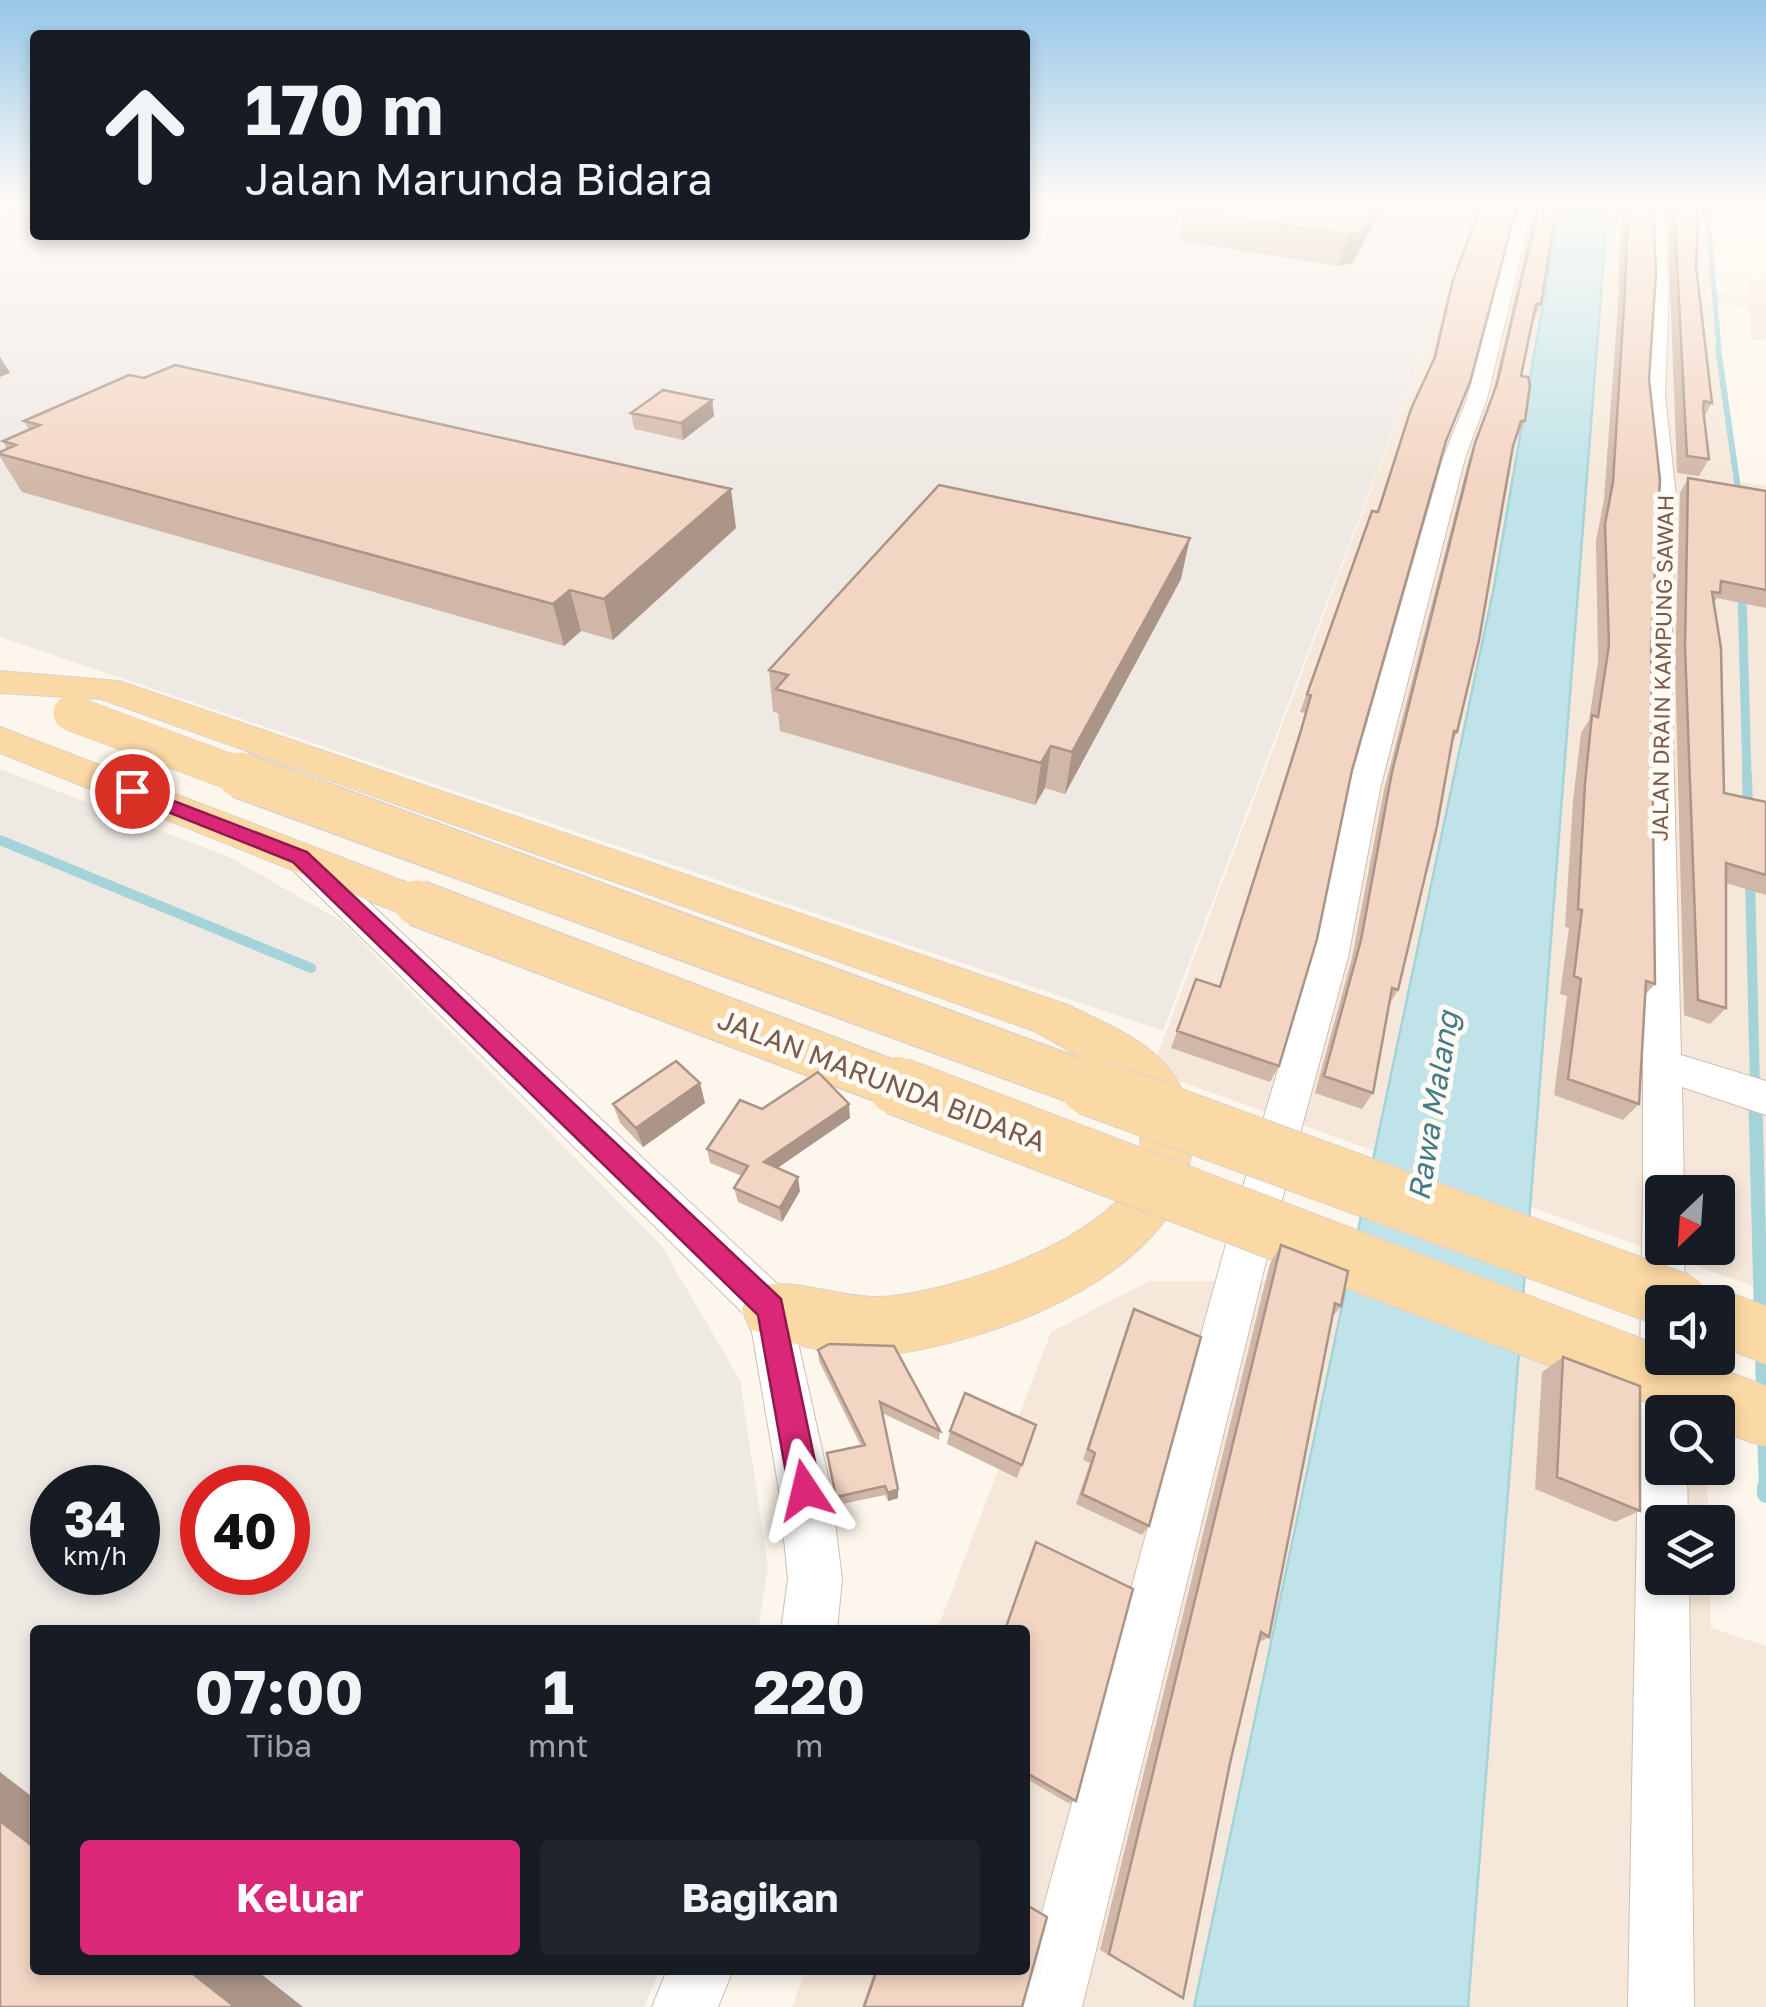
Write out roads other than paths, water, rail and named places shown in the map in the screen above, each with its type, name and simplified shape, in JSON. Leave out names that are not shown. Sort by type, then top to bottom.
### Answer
[{"type":"main road","points":[[0,684],[1645,1290]]},
{"type":"main road","points":[[0,684],[106,689],[1051,1018],[1124,1058],[1155,1086],[1171,1149],[1155,1197],[1098,1252],[973,1308],[890,1325],[824,1324],[771,1309]]},
{"type":"main road","name":"JALAN MARUNDA BIDARA","points":[[0,739],[417,903],[1766,1417]]},
{"type":"main road","points":[[1735,1323],[1766,1334]]},
{"type":"street","points":[[1049,2007],[1251,1233],[1330,957],[1364,789],[1454,458],[1477,399],[1502,299]]},
{"type":"street","name":"JALAN DRAIN KAMPUNG SAWAH","points":[[1660,299],[1655,378],[1677,483],[1657,663],[1662,1175]]},
{"type":"street","points":[[300,857],[771,1309],[805,1490],[815,1579],[810,1625]]},
{"type":"street","points":[[1663,1066],[1766,1098]]},
{"type":"street","points":[[1155,1086],[1280,1126]]},
{"type":"street","points":[[1155,1197],[1251,1233]]},
{"type":"street","name":"JALAN DRAIN KAMPUNG SAWAH","points":[[1662,1265],[1662,2007]]},
{"type":"street","points":[[685,2007],[698,1975]]},
{"type":"water","name":"Rawa Malang","points":[[1544,299],[1601,299],[1468,2007],[1194,2007],[1494,587]]},
{"type":"waterway","points":[[1715,299],[1719,350]]},
{"type":"waterway","points":[[1718,348],[1740,503]]},
{"type":"waterway","points":[[1742,591],[1747,778]]},
{"type":"waterway","points":[[1747,775],[1748,812]]},
{"type":"waterway","points":[[0,840],[311,968]]},
{"type":"waterway","points":[[1750,876],[1755,1088]]},
{"type":"waterway","points":[[1755,1086],[1761,1317]]},
{"type":"waterway","points":[[1762,1351],[1763,1397]]},
{"type":"waterway","points":[[1764,1431],[1766,1490]]}]
